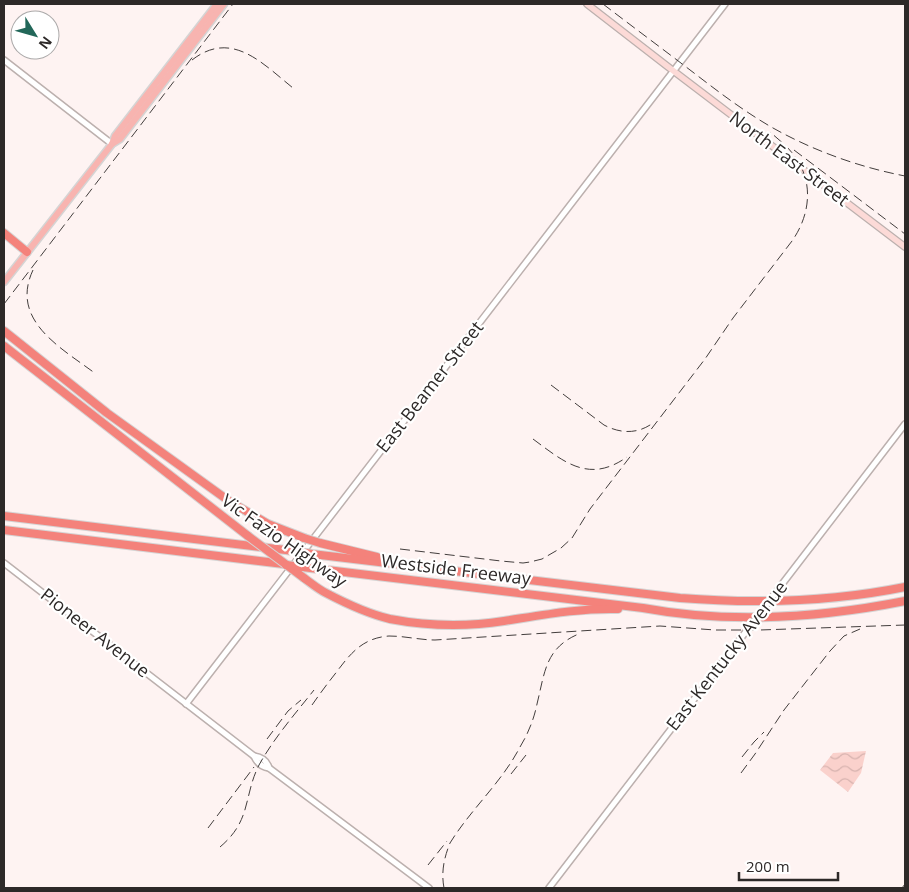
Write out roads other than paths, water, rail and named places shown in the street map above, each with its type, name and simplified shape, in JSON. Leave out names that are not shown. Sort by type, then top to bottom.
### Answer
[{"type":"highway","points":[[4,233],[27,252]]},
{"type":"highway","points":[[4,238],[19,250],[27,252]]},
{"type":"highway","name":"Vic Fazio Highway","points":[[4,331],[107,413],[229,501],[268,524],[320,543],[418,566]]},
{"type":"highway","name":"Vic Fazio Highway","points":[[4,346],[304,578],[325,593],[357,608],[389,618],[449,625],[503,622],[555,612],[589,609],[656,610]]},
{"type":"highway","name":"Westside Freeway","points":[[4,516],[680,598],[762,602],[809,600],[854,596],[905,586]]},
{"type":"highway","name":"Westside Freeway","points":[[4,530],[701,615],[743,617],[834,615],[905,603]]},
{"type":"main road","points":[[4,282],[112,144],[115,136],[217,4]]},
{"type":"main road","points":[[112,144],[120,139],[224,4]]},
{"type":"main road","name":"North East Street","points":[[588,4],[905,247]]},
{"type":"street","name":"East Beamer Street","points":[[186,704],[725,4]]},
{"type":"street","points":[[4,60],[112,144]]},
{"type":"street","name":"East Kentucky Avenue","points":[[549,888],[905,424]]},
{"type":"street","name":"Pioneer Avenue","points":[[4,563],[429,888]]},
{"type":"water","points":[[866,751],[861,773],[848,792],[820,770],[833,753]]},
{"type":"railway","points":[[4,304],[233,4]]},
{"type":"railway","points":[[603,4],[723,95],[773,128],[804,144],[837,157],[905,176]]},
{"type":"railway","points":[[192,60],[207,51],[220,48],[234,49],[258,60],[293,88]]},
{"type":"railway","points":[[400,549],[523,563],[542,559],[561,548],[572,538],[590,509],[705,359],[798,231],[803,220],[808,197],[804,175],[800,164],[793,154],[770,132]]},
{"type":"railway","points":[[794,150],[905,234]]},
{"type":"railway","points":[[33,270],[27,288],[28,304],[34,319],[55,344],[96,374]]},
{"type":"railway","points":[[551,385],[610,428],[629,432],[647,427],[653,423]]},
{"type":"railway","points":[[533,439],[555,455],[577,467],[601,469],[627,457]]},
{"type":"railway","points":[[312,705],[346,660],[358,648],[380,637],[435,640],[660,626],[715,630],[760,630],[905,625]]},
{"type":"railway","points":[[741,773],[784,710],[830,651],[844,636],[860,629]]},
{"type":"railway","points":[[444,888],[444,865],[450,843],[513,760],[523,742],[534,715],[548,662],[553,653],[569,639],[581,633]]},
{"type":"railway","points":[[220,847],[230,837],[242,818],[259,765],[271,745],[314,690]]},
{"type":"railway","points":[[267,739],[288,711],[301,700]]},
{"type":"railway","points":[[742,757],[764,732]]},
{"type":"railway","points":[[511,774],[526,755]]},
{"type":"railway","points":[[208,828],[254,767]]},
{"type":"railway","points":[[428,865],[447,841]]},
{"type":"railway","points":[[902,888],[905,884]]}]
